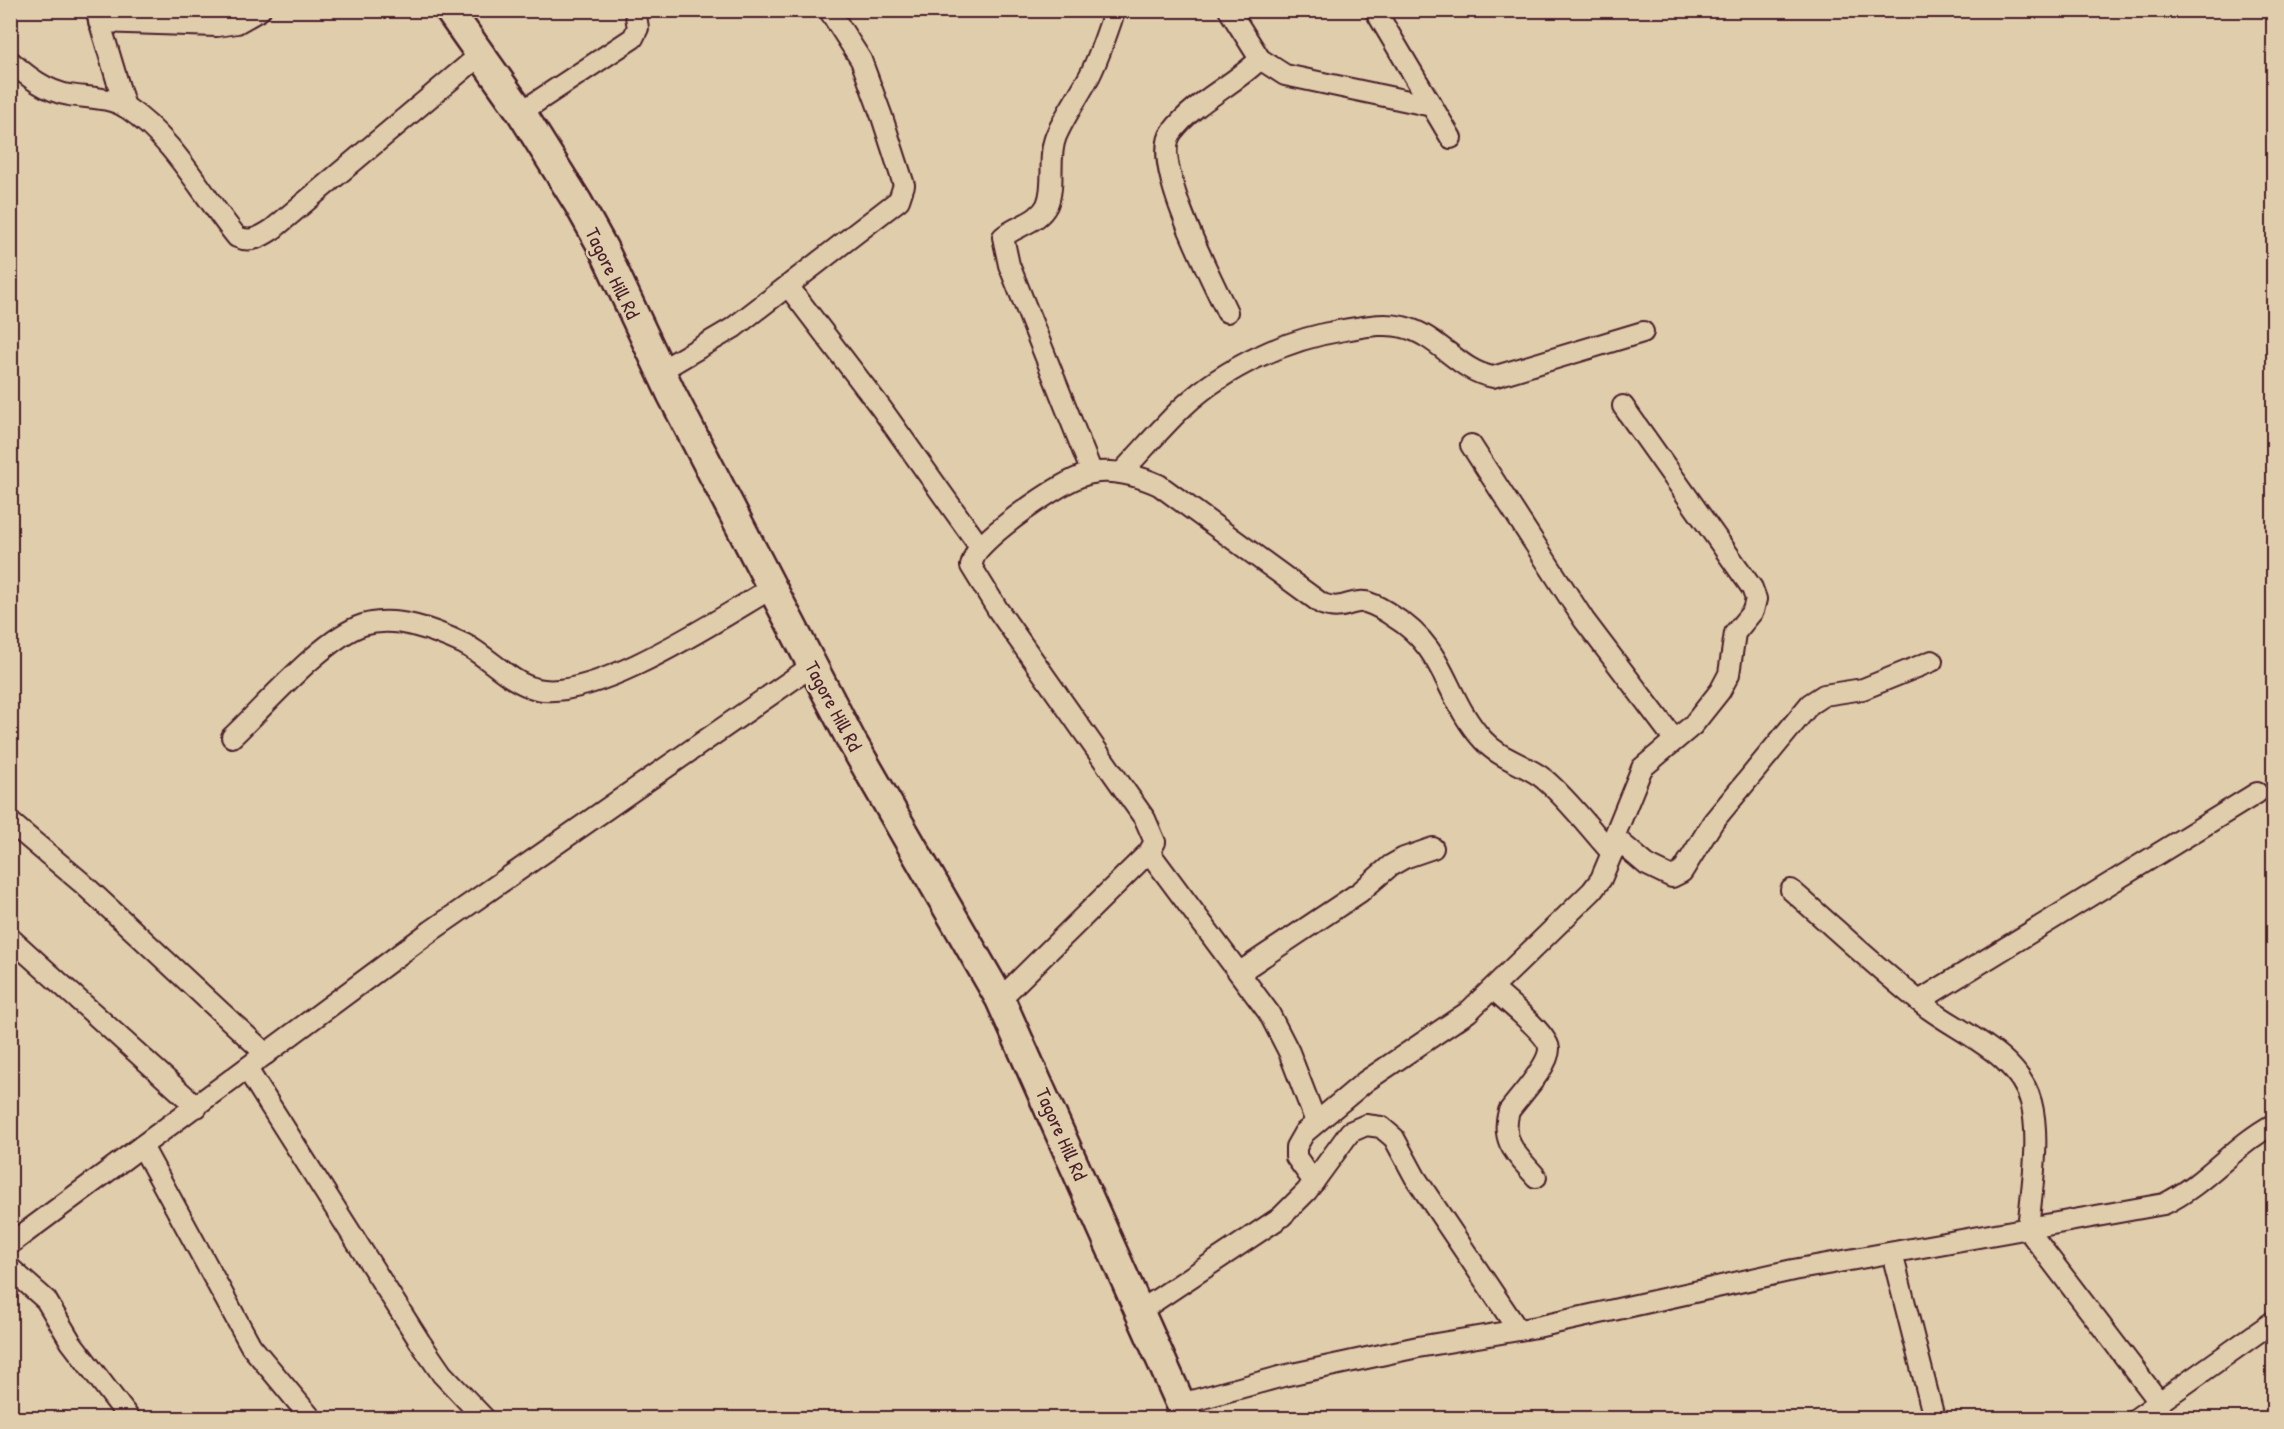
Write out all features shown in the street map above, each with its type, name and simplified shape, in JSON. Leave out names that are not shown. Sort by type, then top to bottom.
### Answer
[{"type":"main road","name":"Tagore Hill Rd","points":[[448,10],[521,112],[603,248],[660,371],[851,740],[1000,999],[1184,1411]]},
{"type":"street","points":[[125,107],[98,16],[217,26],[237,23],[260,10]]},
{"type":"street","points":[[521,112],[633,38],[638,28],[639,18],[635,10]]},
{"type":"street","points":[[660,371],[733,328],[899,200],[904,185],[895,150],[861,60],[829,10]]},
{"type":"street","points":[[1092,473],[1009,265],[1004,237],[1012,229],[1034,220],[1048,204],[1050,154],[1056,135],[1091,73],[1115,10]]},
{"type":"street","points":[[1229,10],[1260,59],[1285,75],[1432,106]]},
{"type":"street","points":[[1376,10],[1451,138]]},
{"type":"street","points":[[10,61],[49,90],[107,100],[125,107],[159,136],[237,237],[246,241],[259,238],[273,229],[480,55]]},
{"type":"street","points":[[1227,312],[1171,183],[1165,149],[1170,134],[1186,116],[1233,83],[1260,59]]},
{"type":"street","points":[[788,286],[881,408],[980,548]]},
{"type":"street","points":[[1121,473],[1185,405],[1209,387],[1261,356],[1325,333],[1386,324],[1404,327],[1430,337],[1479,375],[1493,377],[1643,332]]},
{"type":"street","points":[[1314,1182],[1296,1157],[1296,1147],[1304,1133],[1406,1052],[1468,1012],[1592,891],[1605,873],[1642,768],[1693,725],[1720,692],[1729,674],[1735,633],[1753,611],[1756,599],[1752,588],[1623,406]]},
{"type":"street","points":[[1471,446],[1584,620],[1674,739]]},
{"type":"street","points":[[1000,999],[1149,852],[1155,843],[1145,819],[977,579],[971,566],[974,555],[980,548],[1050,493],[1074,479],[1092,473],[1121,473],[1141,477],[1159,485],[1322,604],[1334,609],[1364,602],[1396,618],[1415,632],[1438,660],[1455,699],[1483,741],[1497,752],[1527,768],[1555,789],[1613,845],[1660,874],[1672,877],[1682,872],[1713,822],[1810,704],[1824,695],[1863,689],[1932,661]]},
{"type":"street","points":[[232,737],[326,648],[346,633],[362,626],[378,623],[423,628],[483,654],[522,682],[537,689],[561,689],[623,672],[772,588]]},
{"type":"street","points":[[10,1244],[431,931],[812,666]]},
{"type":"street","points":[[1920,1000],[2257,793]]},
{"type":"street","points":[[10,822],[74,876],[266,1054]]},
{"type":"street","points":[[1240,972],[1360,892],[1390,866],[1404,858],[1433,848]]},
{"type":"street","points":[[1149,852],[1240,972],[1281,1034],[1316,1122]]},
{"type":"street","points":[[1791,890],[1920,1000],[1986,1047],[2024,1083],[2035,1120],[2028,1230],[2160,1403]]},
{"type":"street","points":[[10,938],[197,1107]]},
{"type":"street","points":[[1493,989],[1544,1037],[1550,1048],[1546,1062],[1509,1111],[1506,1120],[1505,1133],[1513,1150],[1536,1178]]},
{"type":"street","points":[[247,1069],[420,1342],[442,1374],[484,1419]]},
{"type":"street","points":[[1184,1411],[1283,1376],[1418,1347],[1573,1320],[1793,1270],[2164,1204],[2201,1183],[2255,1134],[2274,1124]]},
{"type":"street","points":[[1140,1311],[1266,1230],[1296,1205],[1350,1132],[1366,1125],[1380,1127],[1394,1138],[1420,1184],[1518,1330]]},
{"type":"street","points":[[142,1146],[251,1346],[311,1419]]},
{"type":"street","points":[[1892,1253],[1935,1419]]},
{"type":"street","points":[[10,1268],[46,1300],[71,1342],[129,1419]]},
{"type":"street","points":[[2137,1419],[2274,1321]]}]
